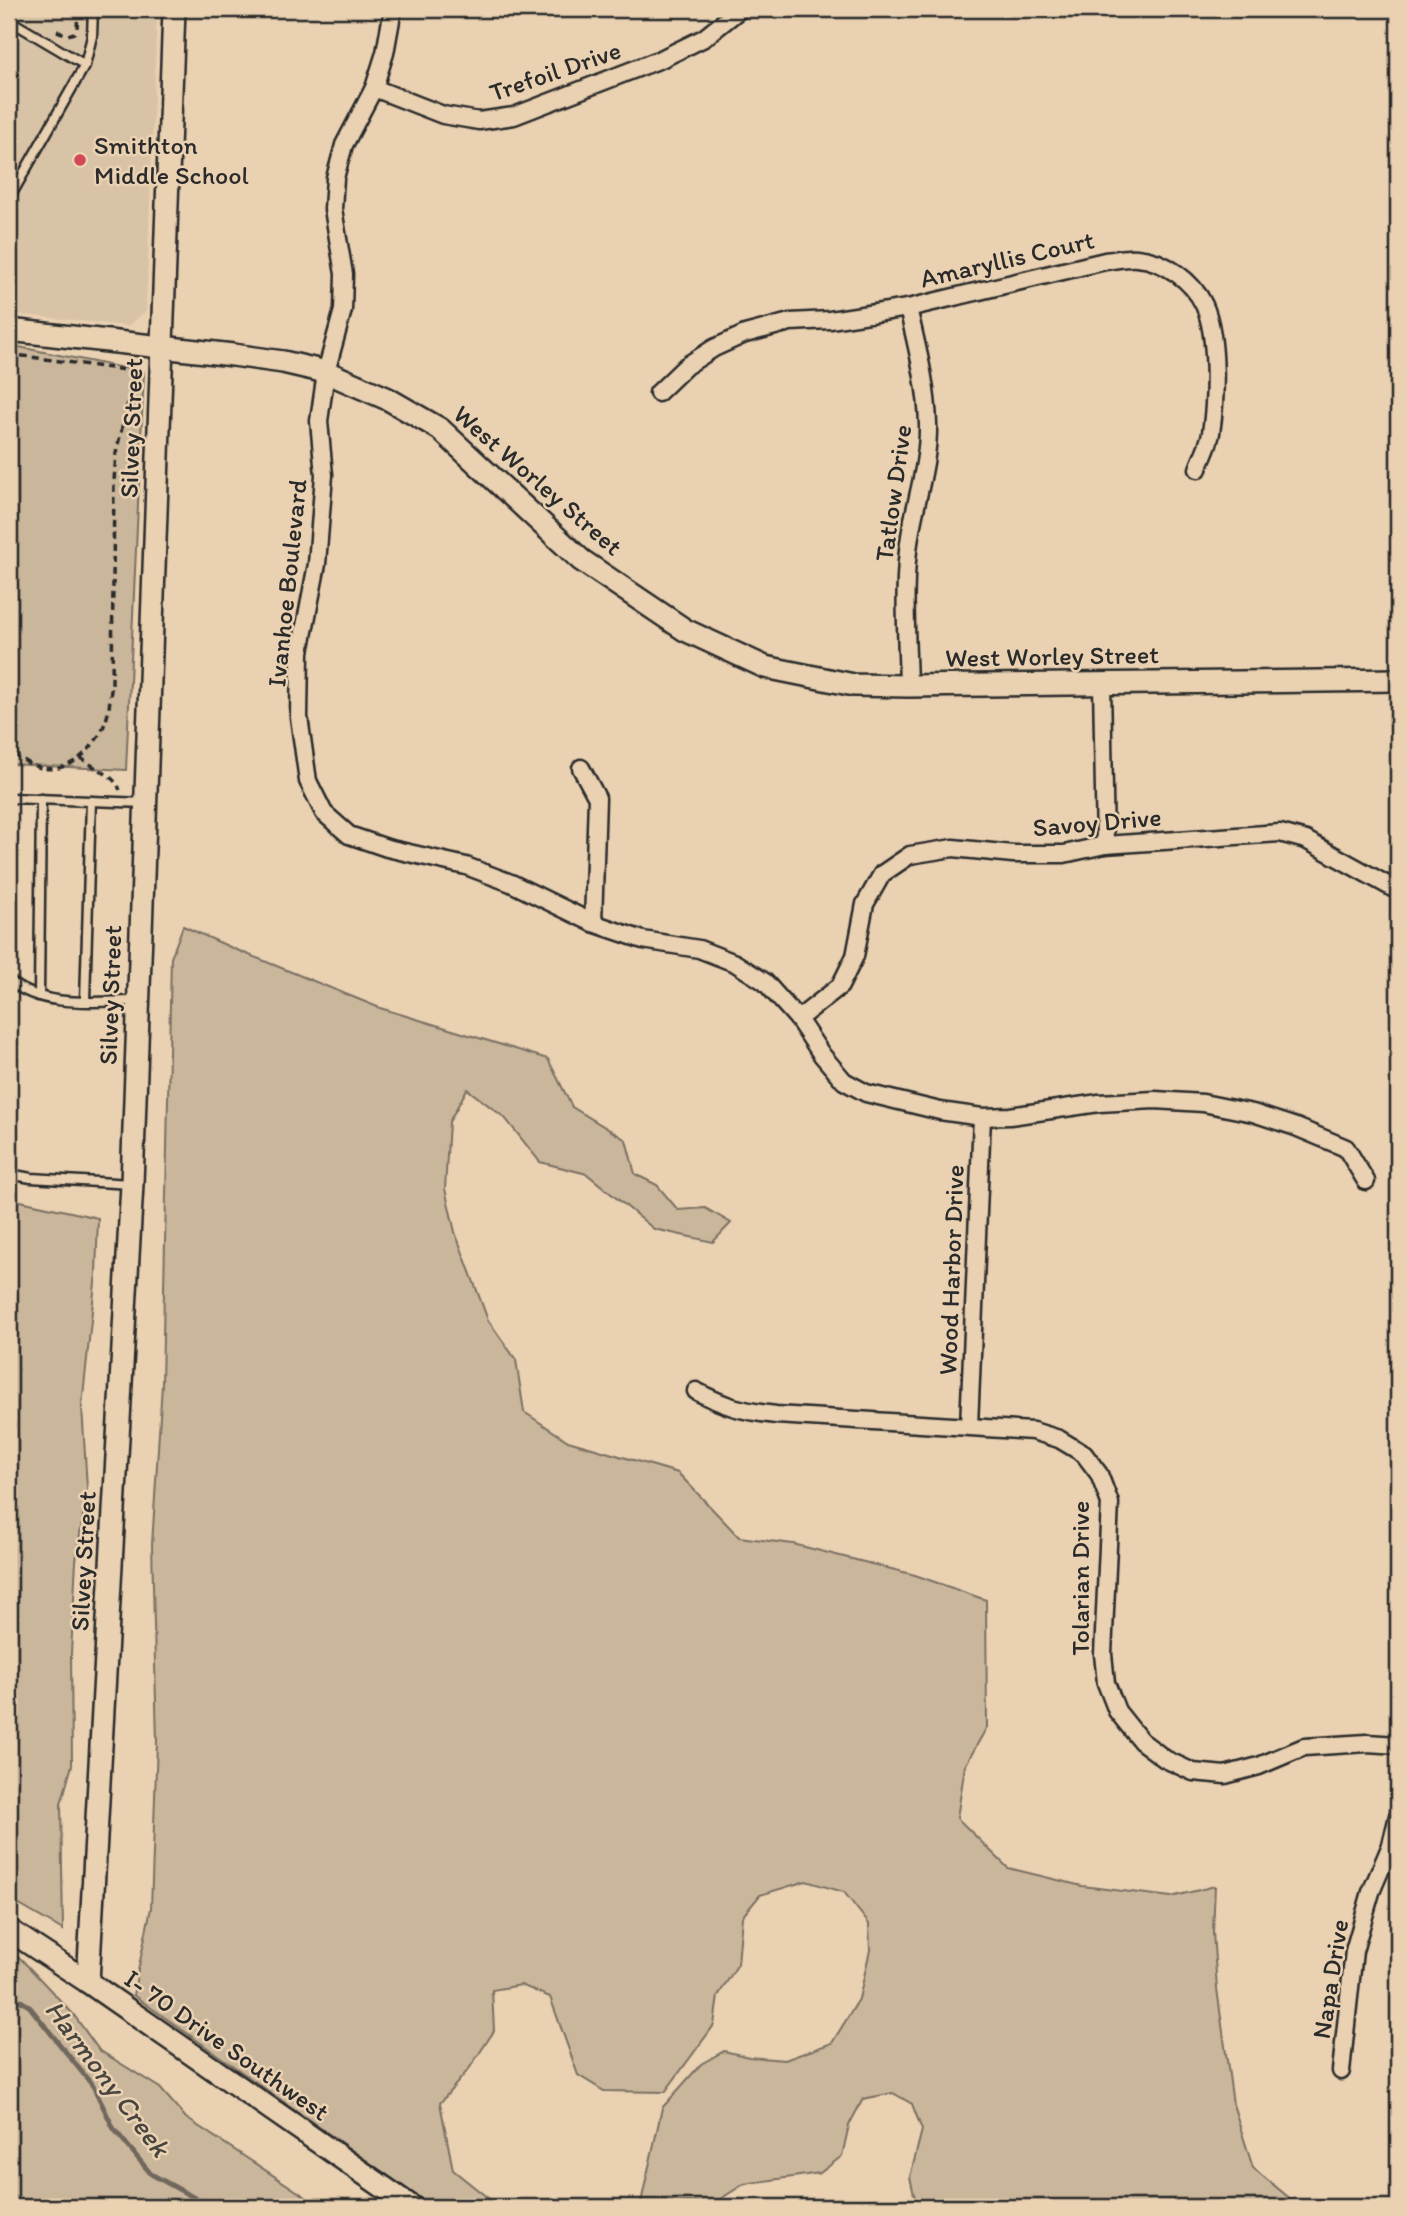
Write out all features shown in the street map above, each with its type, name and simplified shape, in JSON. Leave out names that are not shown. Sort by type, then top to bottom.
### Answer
[{"type":"street","name":"Silvey Street","points":[[88,1982],[132,1184],[174,9]]},
{"type":"street","name":"Ivanhoe Boulevard","points":[[393,9],[385,53],[374,88],[344,145],[335,178],[333,209],[344,274],[343,298],[326,372],[319,421],[324,475],[317,564],[300,652],[299,717],[309,781],[324,813],[349,835],[387,848],[466,866],[511,883],[593,923],[643,940],[699,949],[735,963],[765,982],[798,1019],[822,1055],[844,1081],[866,1093],[940,1111],[982,1117],[1127,1101],[1203,1103],[1253,1113],[1346,1148],[1366,1181]]},
{"type":"street","name":"Trefoil Drive","points":[[374,88],[443,115],[479,121],[514,116],[661,59],[705,38],[740,9]]},
{"type":"street","name":"Amaryllis Court","points":[[658,393],[686,366],[714,348],[745,334],[790,321],[830,320],[908,308],[1105,261],[1137,257],[1165,265],[1187,281],[1204,305],[1212,334],[1214,389],[1211,436],[1198,469]]},
{"type":"street","name":"Tatlow Drive","points":[[908,308],[925,383],[928,426],[926,464],[910,535],[906,570],[908,686]]},
{"type":"street","name":"West Worley Street","points":[[9,330],[283,362],[326,372],[388,399],[440,429],[582,560],[685,629],[765,667],[854,685],[1398,680]]},
{"type":"street","points":[[1101,684],[1105,845]]},
{"type":"street","points":[[581,768],[597,798],[593,923]]},
{"type":"street","name":"Savoy Drive","points":[[798,1019],[840,986],[855,956],[865,904],[882,874],[910,855],[953,848],[1013,854],[1064,854],[1105,845],[1280,832],[1306,841],[1398,891]]},
{"type":"street","name":"Wood Harbor Drive","points":[[969,1426],[982,1117]]},
{"type":"street","name":"Tolarian Drive","points":[[696,1391],[741,1411],[1034,1431],[1059,1439],[1084,1454],[1099,1474],[1110,1503],[1103,1654],[1107,1683],[1117,1711],[1141,1741],[1164,1759],[1193,1772],[1225,1775],[1259,1766],[1304,1747],[1367,1743],[1398,1745]]},
{"type":"street","name":"Napa Drive","points":[[1341,2071],[1354,1951],[1371,1892],[1393,1856],[1398,1816]]},
{"type":"street","name":"I- 70 Drive Southwest","points":[[9,1930],[412,2207]]},
{"type":"lane","points":[[9,199],[85,65],[92,36],[93,9]]},
{"type":"lane","points":[[9,20],[85,65]]},
{"type":"lane","points":[[9,798],[91,801],[145,792]]},
{"type":"lane","points":[[38,996],[40,799]]},
{"type":"lane","points":[[85,1001],[91,801]]},
{"type":"lane","points":[[9,980],[30,994],[38,996],[85,1001],[138,1001]]},
{"type":"lane","points":[[9,1174],[31,1178],[132,1184]]},
{"type":"path","points":[[51,28],[62,34],[74,33],[77,28],[78,9]]},
{"type":"path","points":[[9,354],[132,371],[132,386],[115,467],[112,684],[108,716],[99,738],[69,765],[51,769],[38,768],[9,751]]},
{"type":"path","points":[[80,757],[115,779],[119,790],[125,790],[132,782],[145,792]]},
{"type":"shaded area","name":"Smithton Middle School","points":[[9,9],[157,9],[146,311],[128,326],[23,315],[9,310]]},
{"type":"shaded area","points":[[9,345],[144,372],[126,770],[9,764]]},
{"type":"shaded area","points":[[183,926],[380,1008],[548,1059],[572,1107],[626,1140],[635,1174],[657,1185],[678,1210],[705,1208],[731,1223],[713,1242],[654,1229],[587,1174],[540,1162],[505,1118],[467,1089],[449,1122],[445,1189],[455,1232],[488,1320],[516,1360],[524,1412],[568,1441],[678,1473],[739,1537],[793,1544],[915,1575],[986,1600],[987,1727],[965,1766],[957,1818],[1008,1868],[1082,1886],[1171,1897],[1215,1886],[1213,1932],[1217,1989],[1233,2104],[1253,2168],[1298,2205],[1320,2207],[921,2207],[914,2195],[910,2177],[922,2130],[912,2104],[893,2093],[863,2099],[849,2125],[842,2156],[820,2173],[744,2184],[714,2203],[667,2201],[664,2207],[640,2207],[662,2108],[701,2064],[724,2051],[749,2057],[785,2060],[832,2043],[859,1999],[870,1950],[869,1924],[844,1892],[806,1881],[760,1895],[742,1917],[738,1964],[718,1996],[714,2025],[665,2092],[604,2091],[578,2075],[550,1997],[521,1985],[492,1990],[494,2031],[469,2069],[440,2103],[453,2170],[499,2207],[432,2207],[133,1995],[151,1908],[157,1742],[152,1545],[162,1384],[171,958]]},
{"type":"shaded area","points":[[9,1188],[16,1200],[98,1218],[96,1273],[82,1406],[87,1488],[76,1561],[71,1653],[72,1765],[61,1804],[63,1930],[9,1899]]},
{"type":"shaded area","points":[[9,1952],[21,1959],[73,2014],[99,2050],[160,2088],[186,2118],[321,2207],[9,2207]]},
{"type":"waterway","name":"Harmony Creek","points":[[9,1994],[29,2006],[93,2086],[114,2129],[151,2174],[211,2207]]},
{"type":"place","name":"Smithton Middle School","points":[[80,160]]}]
